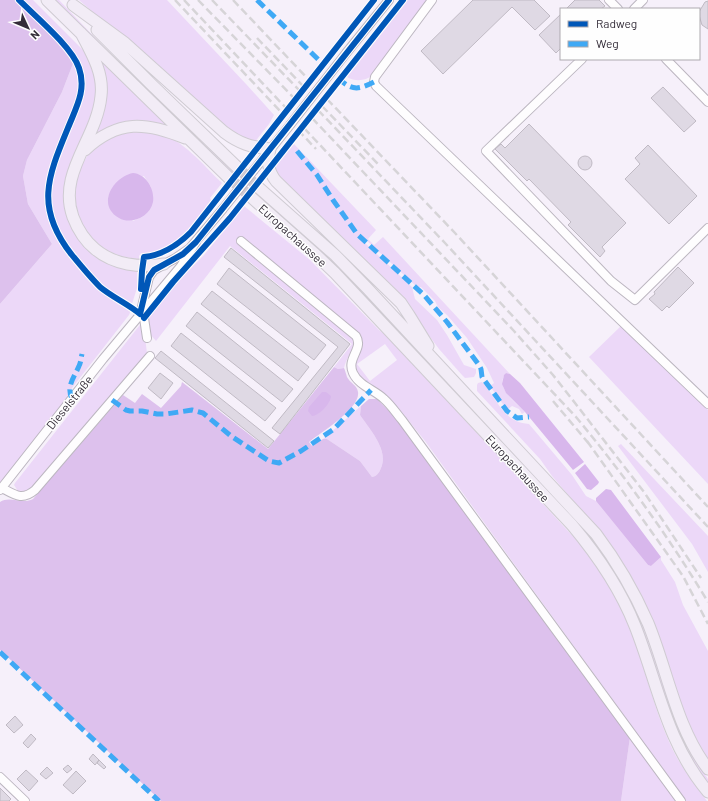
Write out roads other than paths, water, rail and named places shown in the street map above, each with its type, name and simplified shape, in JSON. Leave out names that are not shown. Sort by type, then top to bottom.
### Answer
[{"type":"main road","points":[[47,0],[229,178]]},
{"type":"main road","points":[[70,2],[125,44],[235,141],[246,146],[270,149],[268,164],[272,176],[401,303],[439,365]]},
{"type":"main road","points":[[70,2],[151,84],[238,168]]},
{"type":"main road","points":[[81,33],[100,74],[102,94],[98,114],[70,183],[70,209],[75,224],[89,244],[100,253],[116,261],[142,266],[164,264]]},
{"type":"main road","points":[[80,156],[92,144],[107,133],[127,127],[155,127],[191,140]]},
{"type":"main road","name":"Europachaussee","points":[[258,187],[335,255],[368,289],[580,516],[610,553],[623,573],[640,605],[687,733],[708,770]]},
{"type":"main road","name":"Europachaussee","points":[[251,197],[314,253],[364,302],[572,525],[598,557],[616,585],[635,625],[672,733],[684,757],[708,792]]},
{"type":"street","name":"Dieselstraße","points":[[1,489],[103,359],[181,266],[196,242],[389,0]]},
{"type":"street","points":[[432,0],[375,77],[374,82],[376,86],[708,404]]},
{"type":"street","points":[[609,0],[617,8]]},
{"type":"street","points":[[635,8],[644,0]]},
{"type":"street","points":[[581,60],[486,151],[611,281],[635,300],[708,228]]},
{"type":"street","points":[[667,60],[708,102]]},
{"type":"street","points":[[241,241],[356,336],[358,346],[353,355],[351,364],[353,374],[360,382],[383,398],[402,420],[681,801]]},
{"type":"street","name":"Dieselstraße","points":[[140,314],[149,277],[154,270],[183,254],[196,242]]},
{"type":"street","points":[[140,314],[144,318],[147,338]]},
{"type":"street","points":[[1,489],[20,496],[26,496],[35,490],[150,356]]},
{"type":"street","points":[[0,777],[25,801]]},
{"type":"tunnel","points":[[238,168],[258,187]]},
{"type":"tunnel","points":[[229,178],[251,197]]},
{"type":"railway","points":[[175,0],[282,113]]},
{"type":"railway","points":[[184,0],[286,108]]},
{"type":"railway","points":[[198,0],[294,98]]},
{"type":"railway","points":[[212,0],[300,91]]},
{"type":"railway","points":[[233,0],[309,80]]},
{"type":"railway","points":[[257,38],[304,87]]},
{"type":"railway","points":[[327,99],[455,233],[708,507]]},
{"type":"railway","points":[[322,106],[380,166]]},
{"type":"railway","points":[[318,110],[445,243],[708,527]]},
{"type":"railway","points":[[312,118],[514,331],[553,375],[644,492],[701,578]]},
{"type":"railway","points":[[304,128],[576,417],[645,507],[708,602]]},
{"type":"railway","points":[[298,130],[316,149]]},
{"type":"railway","points":[[553,401],[590,445]]},
{"type":"railway","points":[[587,441],[683,576],[708,624]]}]
